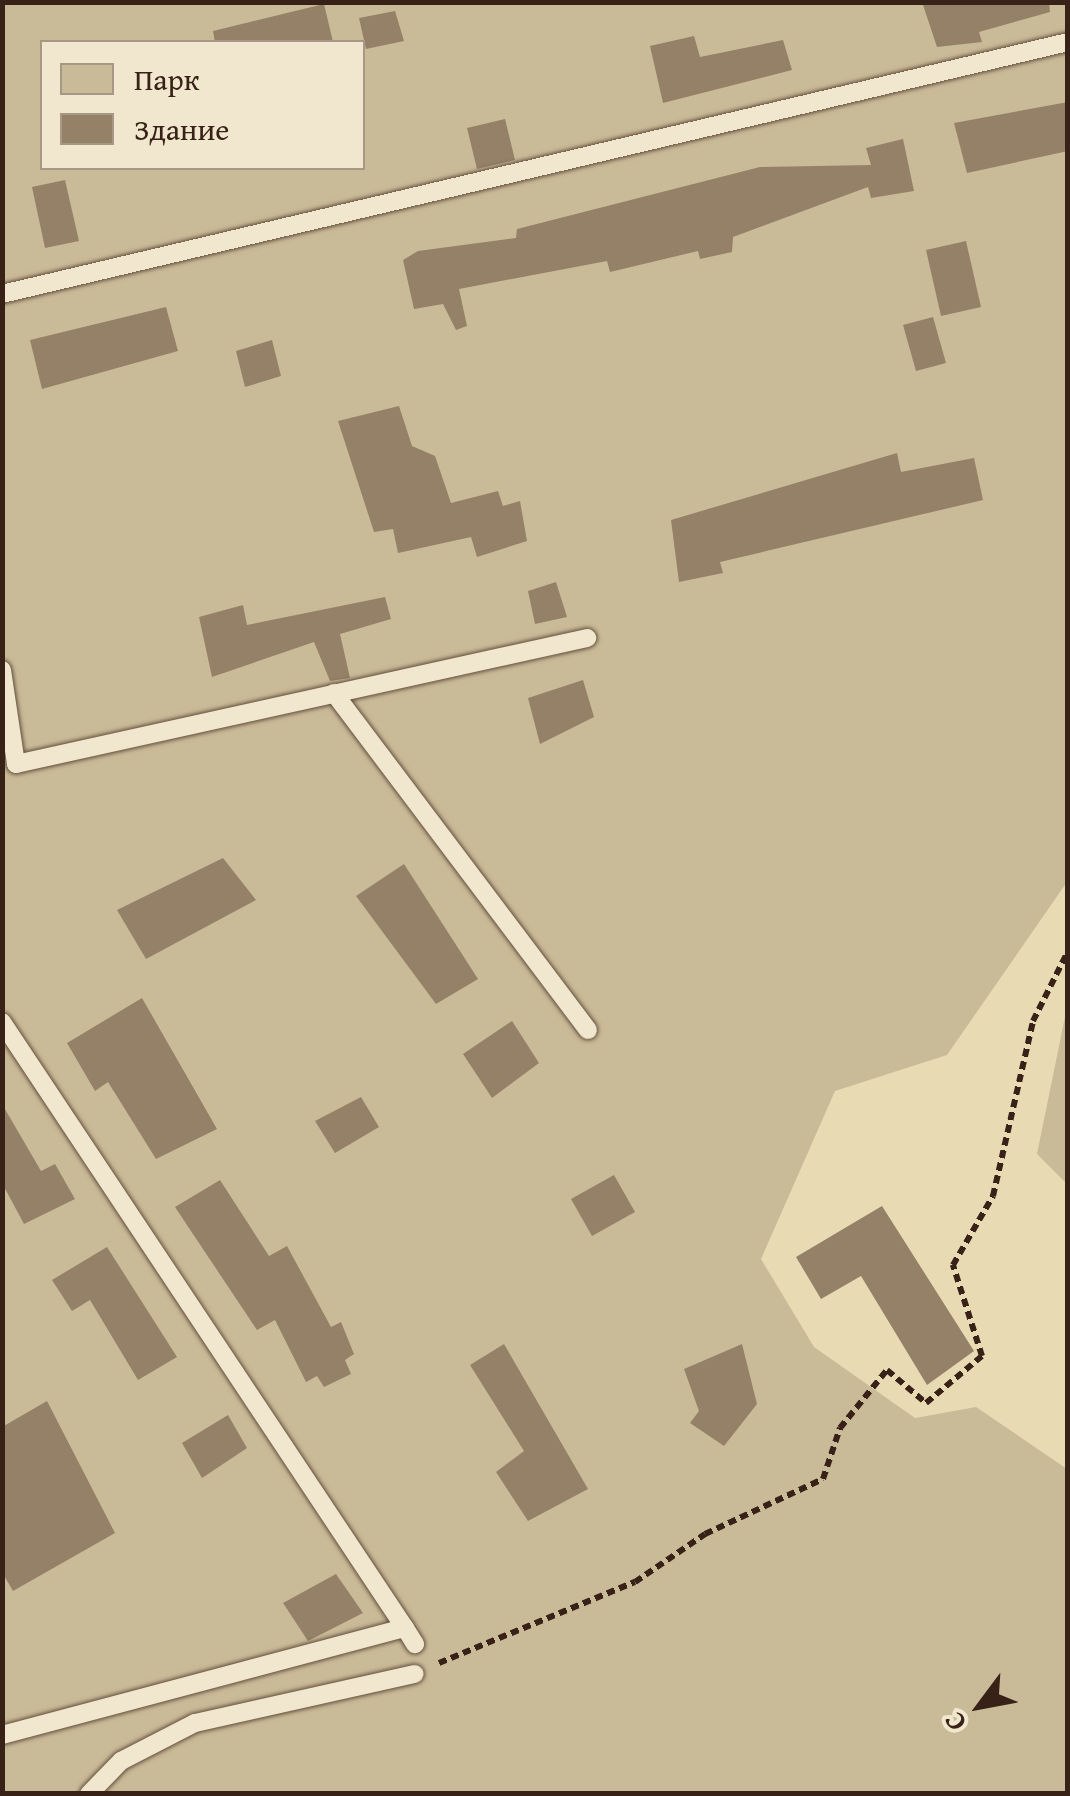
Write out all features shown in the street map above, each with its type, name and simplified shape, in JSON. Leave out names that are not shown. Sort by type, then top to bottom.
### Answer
[{"type":"lane","points":[[2,294],[1068,42]]},
{"type":"lane","points":[[2,670],[9,770],[334,692],[587,638]]},
{"type":"lane","points":[[334,692],[588,1030]]},
{"type":"lane","points":[[2,1022],[410,1636],[2,1735]]},
{"type":"lane","points":[[89,1794],[121,1761],[194,1723],[415,1674]]},
{"type":"path","points":[[415,1674],[635,1582],[705,1534],[822,1479],[840,1428],[888,1370],[926,1403],[982,1356],[953,1265],[992,1196],[1033,1021],[1068,951]]},
{"type":"green space","points":[[3,3],[1067,3],[1067,882],[947,1055],[835,1091],[761,1259],[814,1347],[915,1418],[976,1407],[1067,1469],[1067,1793],[3,1794]]},
{"type":"green space","points":[[1067,1007],[1067,1184],[1037,1154]]},
{"type":"building","points":[[922,2],[1049,2],[1050,12],[979,32],[982,42],[937,47]]},
{"type":"building","points":[[324,4],[333,40],[215,40],[213,31]]},
{"type":"building","points":[[395,11],[404,41],[366,49],[359,18]]},
{"type":"building","points":[[694,36],[700,57],[783,40],[792,70],[663,103],[650,46]]},
{"type":"building","points":[[1068,102],[1068,151],[967,173],[954,123]]},
{"type":"building","points":[[505,119],[515,160],[477,169],[467,128]]},
{"type":"building","points":[[903,139],[914,191],[871,198],[868,187],[733,237],[732,252],[700,259],[698,251],[610,272],[607,261],[459,289],[467,326],[456,330],[443,304],[414,309],[403,260],[418,251],[516,238],[517,229],[760,167],[871,165],[866,148]]},
{"type":"building","points":[[65,180],[79,241],[45,248],[32,187]]},
{"type":"building","points":[[966,241],[981,307],[941,316],[926,250]]},
{"type":"building","points":[[166,307],[178,351],[42,389],[30,340]]},
{"type":"building","points":[[933,317],[946,363],[916,371],[903,325]]},
{"type":"building","points":[[272,340],[281,376],[245,387],[236,351]]},
{"type":"building","points":[[399,406],[412,446],[435,456],[451,503],[498,491],[503,506],[520,501],[527,541],[477,557],[471,537],[398,553],[393,529],[374,532],[338,421]]},
{"type":"building","points":[[897,453],[901,472],[974,458],[983,500],[720,562],[723,573],[679,582],[671,520]]},
{"type":"building","points":[[556,582],[567,617],[535,624],[528,591]]},
{"type":"building","points":[[385,597],[391,619],[340,634],[350,678],[330,681],[314,642],[212,677],[199,617],[243,605],[247,625]]},
{"type":"building","points":[[583,680],[594,717],[540,744],[528,698]]},
{"type":"building","points":[[223,858],[256,900],[146,959],[117,910]]},
{"type":"building","points":[[404,864],[478,979],[436,1004],[356,896]]},
{"type":"building","points":[[142,998],[217,1129],[156,1159],[108,1082],[95,1091],[67,1043]]},
{"type":"building","points":[[512,1021],[539,1063],[492,1098],[463,1054]]},
{"type":"building","points":[[361,1097],[379,1127],[335,1153],[315,1121]]},
{"type":"building","points":[[2,1104],[41,1171],[55,1164],[75,1199],[24,1224],[2,1183]]},
{"type":"building","points":[[614,1175],[635,1212],[592,1236],[571,1199]]},
{"type":"building","points":[[220,1180],[269,1256],[287,1246],[331,1327],[341,1322],[354,1354],[345,1360],[351,1374],[324,1387],[317,1376],[306,1382],[275,1320],[257,1330],[175,1207]]},
{"type":"building","points":[[882,1206],[974,1351],[927,1385],[861,1276],[821,1299],[796,1257]]},
{"type":"building","points":[[107,1247],[177,1357],[138,1380],[90,1300],[72,1311],[52,1280]]},
{"type":"building","points":[[504,1344],[588,1489],[528,1521],[496,1472],[524,1451],[470,1365]]},
{"type":"building","points":[[742,1344],[757,1404],[724,1446],[690,1423],[699,1411],[684,1369]]},
{"type":"building","points":[[47,1401],[115,1533],[13,1591],[2,1572],[2,1427]]},
{"type":"building","points":[[228,1415],[247,1448],[202,1478],[182,1443]]},
{"type":"building","points":[[336,1574],[363,1613],[308,1641],[283,1603]]}]
